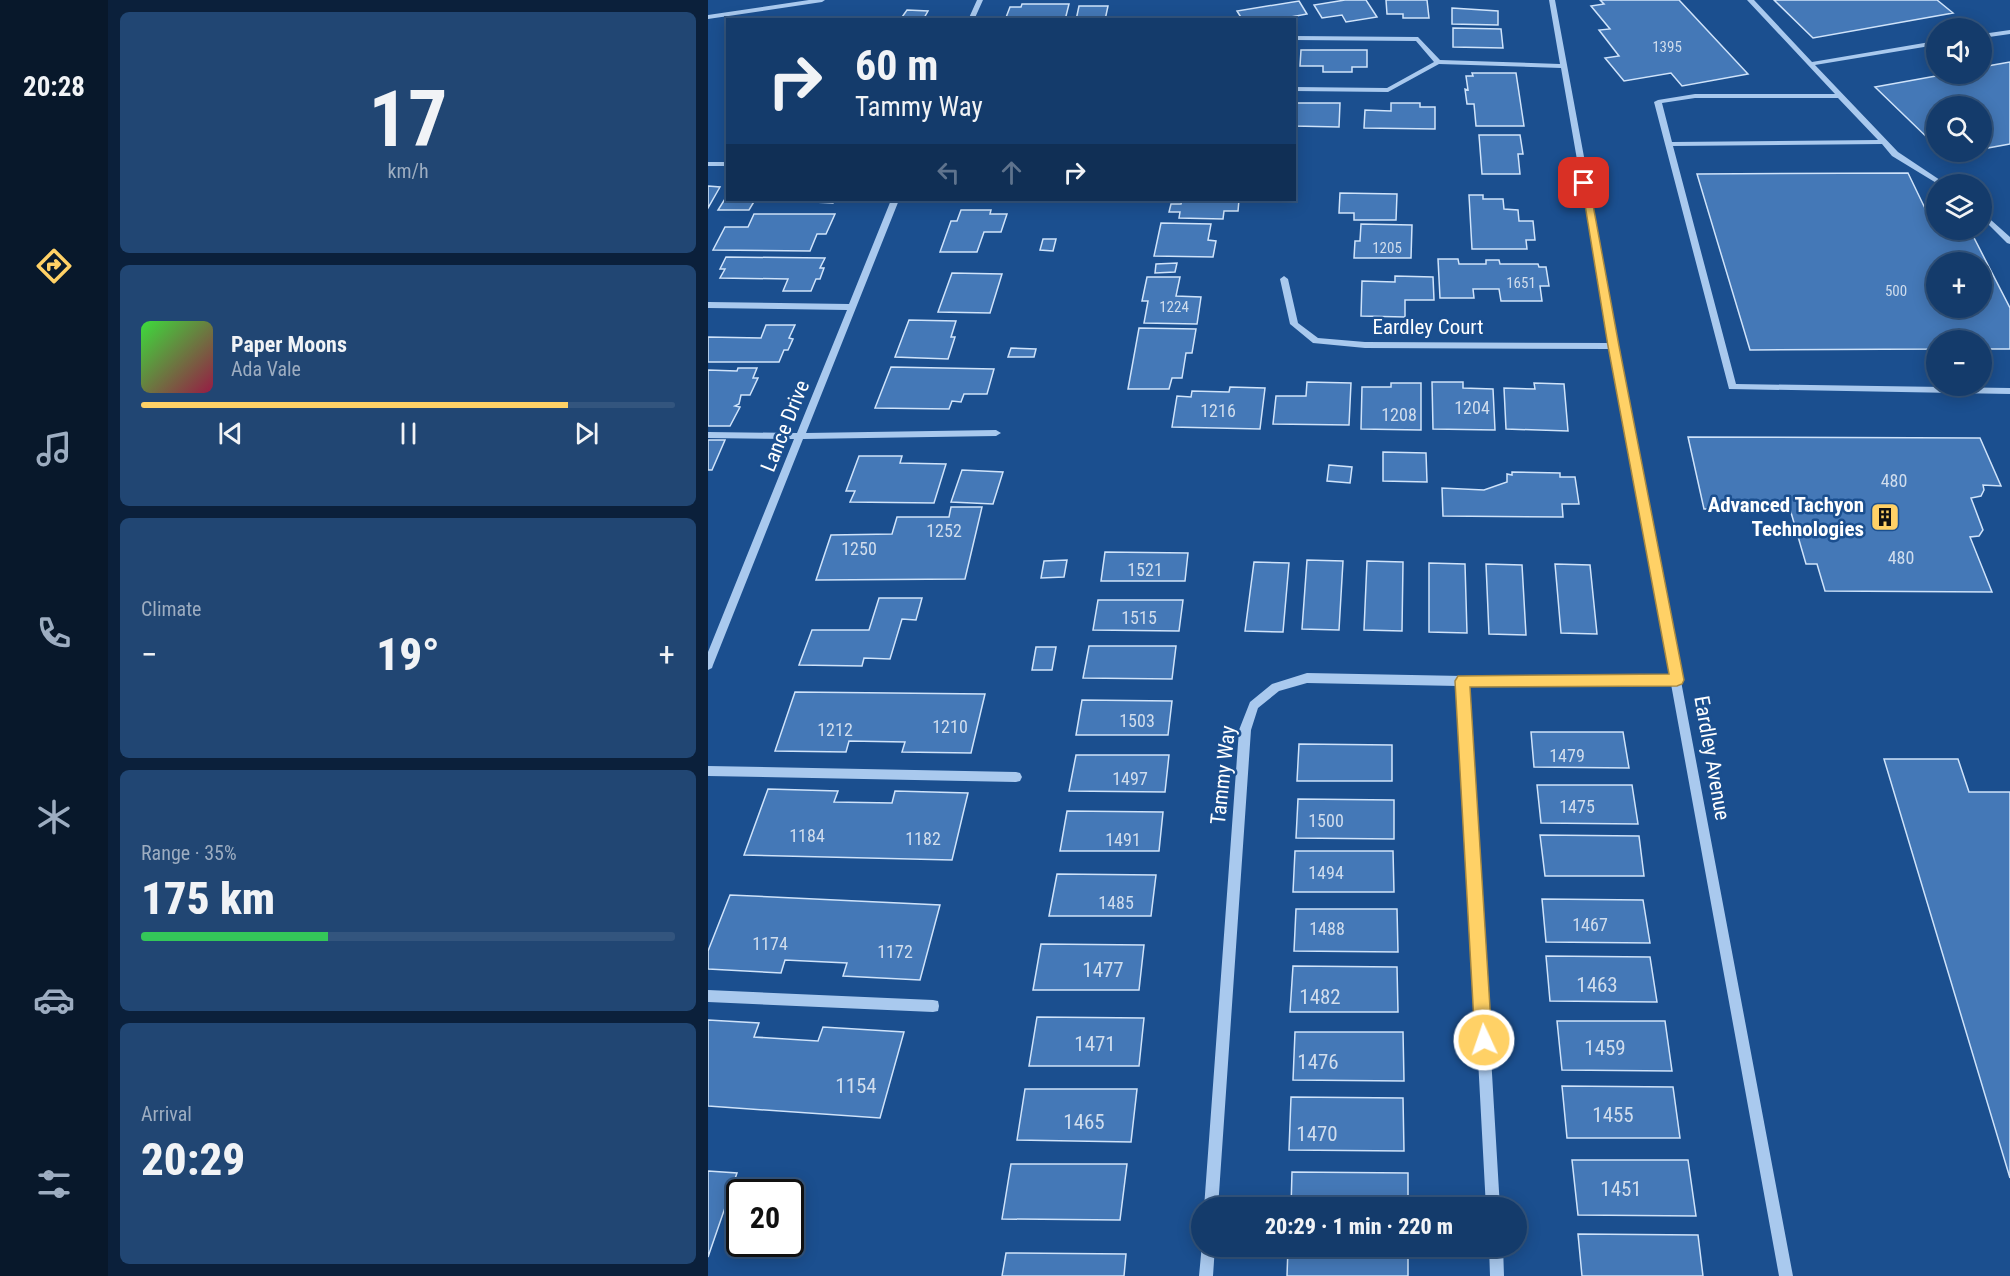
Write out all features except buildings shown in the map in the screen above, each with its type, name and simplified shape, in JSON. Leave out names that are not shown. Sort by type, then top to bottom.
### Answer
[{"type":"street","points":[[708,17],[822,0]]},
{"type":"street","points":[[972,18],[980,0]]},
{"type":"street","name":"Eardley Avenue","points":[[1552,0],[1613,346],[1677,680],[1786,1276]]},
{"type":"street","points":[[1750,0],[1895,154],[1926,174]]},
{"type":"street","points":[[1992,35],[2010,32]]},
{"type":"street","points":[[1296,38],[1418,39],[1438,62]]},
{"type":"street","points":[[1810,64],[1926,45]]},
{"type":"street","points":[[1296,89],[1388,90],[1438,62],[1564,66]]},
{"type":"street","points":[[1840,96],[1695,96],[1658,102],[1732,387],[2010,391]]},
{"type":"street","points":[[1669,144],[1884,142]]},
{"type":"street","points":[[708,164],[726,164]]},
{"type":"street","name":"Lance Drive","points":[[708,665],[895,201]]},
{"type":"street","points":[[1992,224],[2010,241]]},
{"type":"street","name":"Eardley Court","points":[[1284,279],[1294,324],[1316,341],[1365,345],[1613,346]]},
{"type":"street","points":[[708,305],[851,307]]},
{"type":"street","points":[[708,435],[996,433]]},
{"type":"street","name":"Tammy Way","points":[[1212,1197],[1245,730],[1254,705],[1276,687],[1307,678],[1462,681],[1677,680]]},
{"type":"street","points":[[1462,681],[1492,1197]]},
{"type":"street","points":[[708,771],[1016,777]]},
{"type":"street","points":[[708,996],[933,1006]]},
{"type":"street","points":[[1206,1276],[1207,1257]]},
{"type":"street","points":[[1496,1257],[1497,1276]]},
{"type":"place","name":"Advanced Tachyon Technologies","points":[[1885,517]]},
{"type":"route","points":[[1484,1040],[1462,681],[1677,680],[1584,183]]}]
